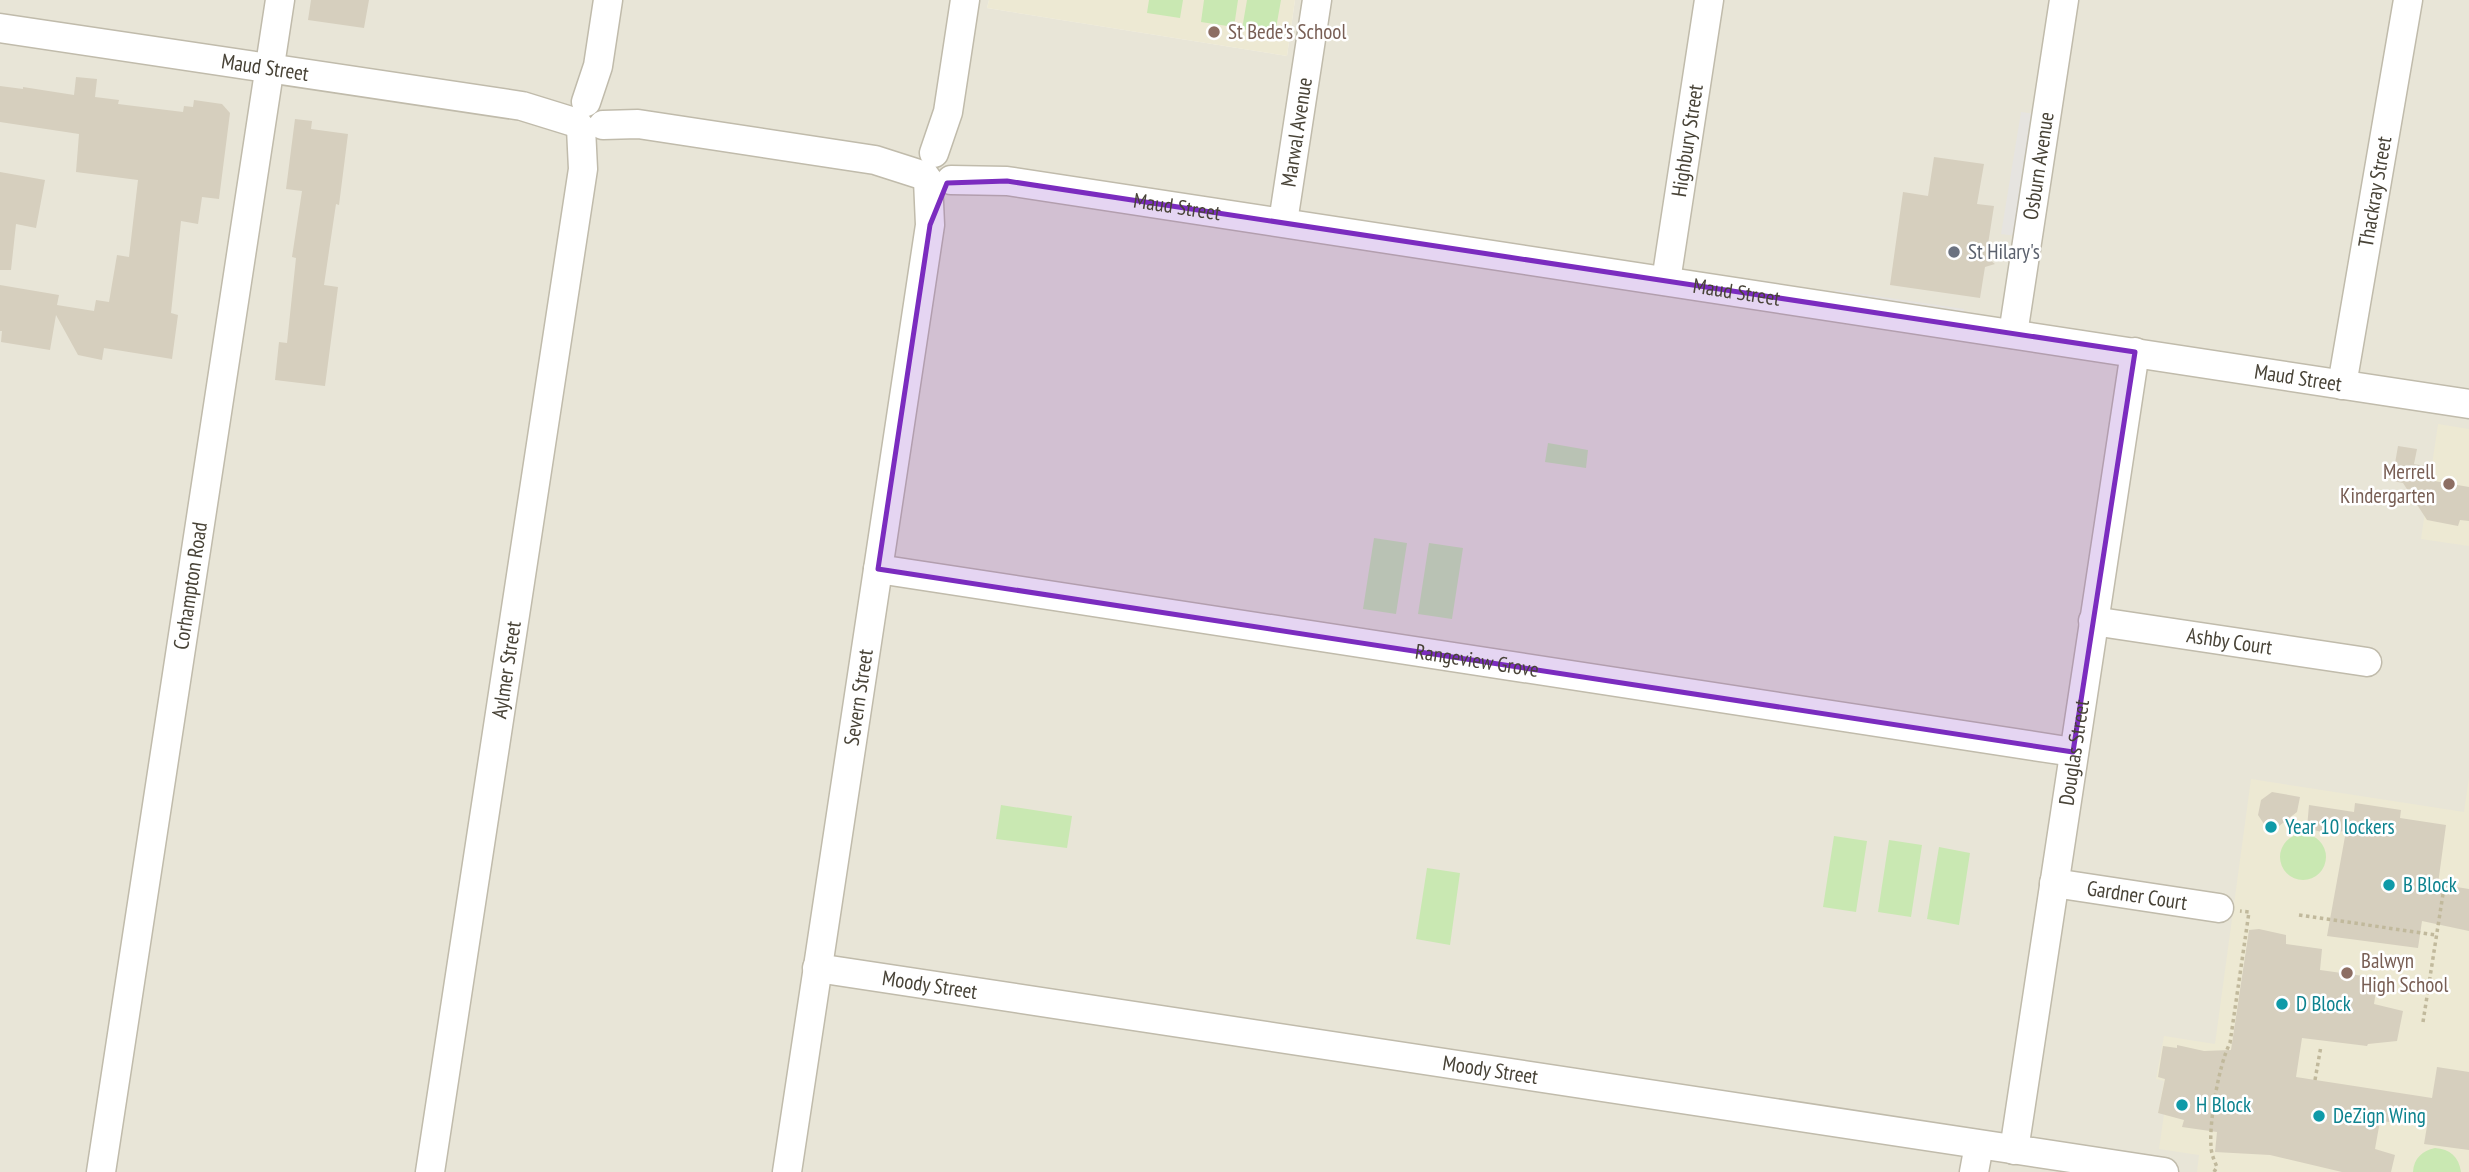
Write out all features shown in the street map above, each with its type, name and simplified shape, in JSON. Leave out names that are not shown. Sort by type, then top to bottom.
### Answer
[{"type":"street","name":"Corhampton Road","points":[[101,1172],[280,0]]},
{"type":"street","name":"Aylmer Street","points":[[430,1172],[608,0]]},
{"type":"street","name":"Severn Street","points":[[787,1172],[965,0]]},
{"type":"street","name":"Marwal Avenue","points":[[1283,222],[1317,0]]},
{"type":"street","name":"Highbury Street","points":[[1666,281],[1709,0]]},
{"type":"street","name":"Osburn Avenue","points":[[2013,334],[2064,0]]},
{"type":"street","name":"Thackray Street","points":[[2342,385],[2408,0]]},
{"type":"street","name":"Maud Street","points":[[3,27],[940,168],[1007,181],[2469,404]]},
{"type":"street","name":"Douglas Street","points":[[2014,1150],[2135,352]]},
{"type":"street","name":"Rangeview Grove","points":[[878,569],[2073,752]]},
{"type":"street","name":"Ashby Court","points":[[2093,621],[2367,662]]},
{"type":"street","name":"Gardner Court","points":[[2054,883],[2219,908]]},
{"type":"street","name":"Moody Street","points":[[817,968],[1977,1159],[2014,1150],[2164,1172]]},
{"type":"path","points":[[2423,1022],[2443,894]]},
{"type":"path","points":[[2214,1172],[2217,1167],[2210,1143],[2213,1113],[2224,1055],[2230,1043],[2249,912],[2219,908]]},
{"type":"path","points":[[2299,915],[2436,935]]},
{"type":"path","points":[[2315,1080],[2321,1046]]},
{"type":"highlighted area","points":[[1007,181],[2135,352],[2073,752],[878,569],[930,225],[947,183]]},
{"type":"shaded area","points":[[0,0],[989,0],[987,8],[1287,56],[1295,0],[2469,0],[2469,1172],[0,1172]]},
{"type":"shaded area","name":"St Bede's School","points":[[989,0],[1295,0],[1287,56],[987,8]]},
{"type":"shaded area","points":[[2021,112],[2036,114],[2017,236],[2001,234]]},
{"type":"shaded area","points":[[1835,290],[1964,309],[1964,314],[1834,295]]},
{"type":"shaded area","name":"Merrell Kindergarten","points":[[2438,424],[2469,429],[2469,546],[2421,539]]},
{"type":"shaded area","name":"Balwyn High School","points":[[2469,777],[2469,1172],[2197,1172],[2199,1155],[2159,1149],[2164,1114],[2158,1113],[2164,1081],[2156,1079],[2164,1036],[2215,1044],[2251,779],[2464,812]]},
{"type":"green space","points":[[1149,0],[1183,0],[1180,18],[1147,13]]},
{"type":"green space","points":[[1204,0],[1238,0],[1234,27],[1201,22]]},
{"type":"green space","points":[[1247,0],[1281,0],[1275,34],[1242,29]]},
{"type":"green space","points":[[1548,443],[1588,450],[1586,468],[1545,462]]},
{"type":"green space","points":[[1374,538],[1407,543],[1396,614],[1363,609]]},
{"type":"green space","points":[[1429,543],[1463,548],[1452,619],[1418,614]]},
{"type":"green space","points":[[1001,805],[1072,816],[1067,848],[996,839]]},
{"type":"green space","points":[[2303,834],[2320,840],[2326,857],[2320,874],[2303,880],[2286,874],[2280,857],[2286,840]]},
{"type":"green space","points":[[1834,836],[1867,841],[1856,912],[1823,907]]},
{"type":"green space","points":[[1889,840],[1922,845],[1911,917],[1878,912]]},
{"type":"green space","points":[[1939,847],[1970,853],[1959,925],[1927,919]]},
{"type":"green space","points":[[1427,868],[1460,873],[1450,945],[1416,939]]},
{"type":"green space","points":[[2435,1148],[2453,1155],[2461,1172],[2413,1172],[2420,1156]]},
{"type":"building","points":[[311,0],[369,0],[364,28],[308,20]]},
{"type":"building","points":[[76,77],[97,79],[95,97],[119,100],[118,104],[183,112],[184,106],[193,107],[194,100],[222,104],[230,113],[219,199],[202,197],[198,224],[181,221],[171,313],[178,315],[172,359],[104,348],[102,360],[78,355],[56,315],[50,350],[1,342],[0,285],[59,295],[57,305],[94,311],[96,300],[109,302],[117,255],[129,257],[138,180],[76,172],[79,134],[0,122],[0,86],[74,95]]},
{"type":"building","points":[[295,119],[312,121],[311,129],[348,134],[339,205],[336,204],[324,285],[338,287],[325,386],[275,380],[279,342],[287,343],[296,258],[292,257],[302,191],[286,189]]},
{"type":"building","points":[[1934,157],[1984,164],[1977,204],[1994,206],[1986,257],[1995,264],[1985,267],[1980,298],[1890,285],[1903,192],[1928,196]]},
{"type":"building","points":[[0,172],[45,180],[36,228],[16,224],[11,270],[0,270]]},
{"type":"building","points":[[2398,446],[2417,449],[2414,464],[2425,466],[2423,479],[2469,487],[2469,521],[2460,520],[2458,526],[2427,520],[2403,483],[2392,481]]},
{"type":"building","points":[[2272,792],[2300,797],[2297,812],[2270,833],[2258,815],[2261,800]]},
{"type":"building","points":[[2355,803],[2401,810],[2400,818],[2446,825],[2438,884],[2469,889],[2469,931],[2422,921],[2418,948],[2327,936],[2346,831],[2325,833],[2307,828],[2309,805],[2354,812]]},
{"type":"building","points":[[2259,929],[2286,935],[2286,944],[2322,949],[2320,970],[2378,978],[2374,1004],[2403,1011],[2397,1041],[2367,1046],[2302,1038],[2296,1077],[2432,1098],[2437,1067],[2469,1072],[2469,1150],[2424,1144],[2427,1126],[2380,1121],[2375,1149],[2395,1155],[2391,1172],[2342,1172],[2270,1155],[2215,1152],[2217,1132],[2182,1127],[2184,1120],[2158,1113],[2165,1079],[2158,1077],[2163,1046],[2177,1048],[2177,1045],[2204,1051],[2231,1050],[2249,930]]},
{"type":"place","name":"St Bede's School","points":[[1214,32]]},
{"type":"place","name":"St Hilary's","points":[[1954,252]]},
{"type":"place","name":"Merrell Kindergarten","points":[[2449,484]]},
{"type":"place","name":"Year 10 lockers","points":[[2271,827]]},
{"type":"place","name":"B Block","points":[[2389,885]]},
{"type":"place","name":"Balwyn High School","points":[[2347,973]]},
{"type":"place","name":"D Block","points":[[2282,1004]]},
{"type":"place","name":"H Block","points":[[2182,1105]]},
{"type":"place","name":"DeZign Wing","points":[[2319,1116]]}]
